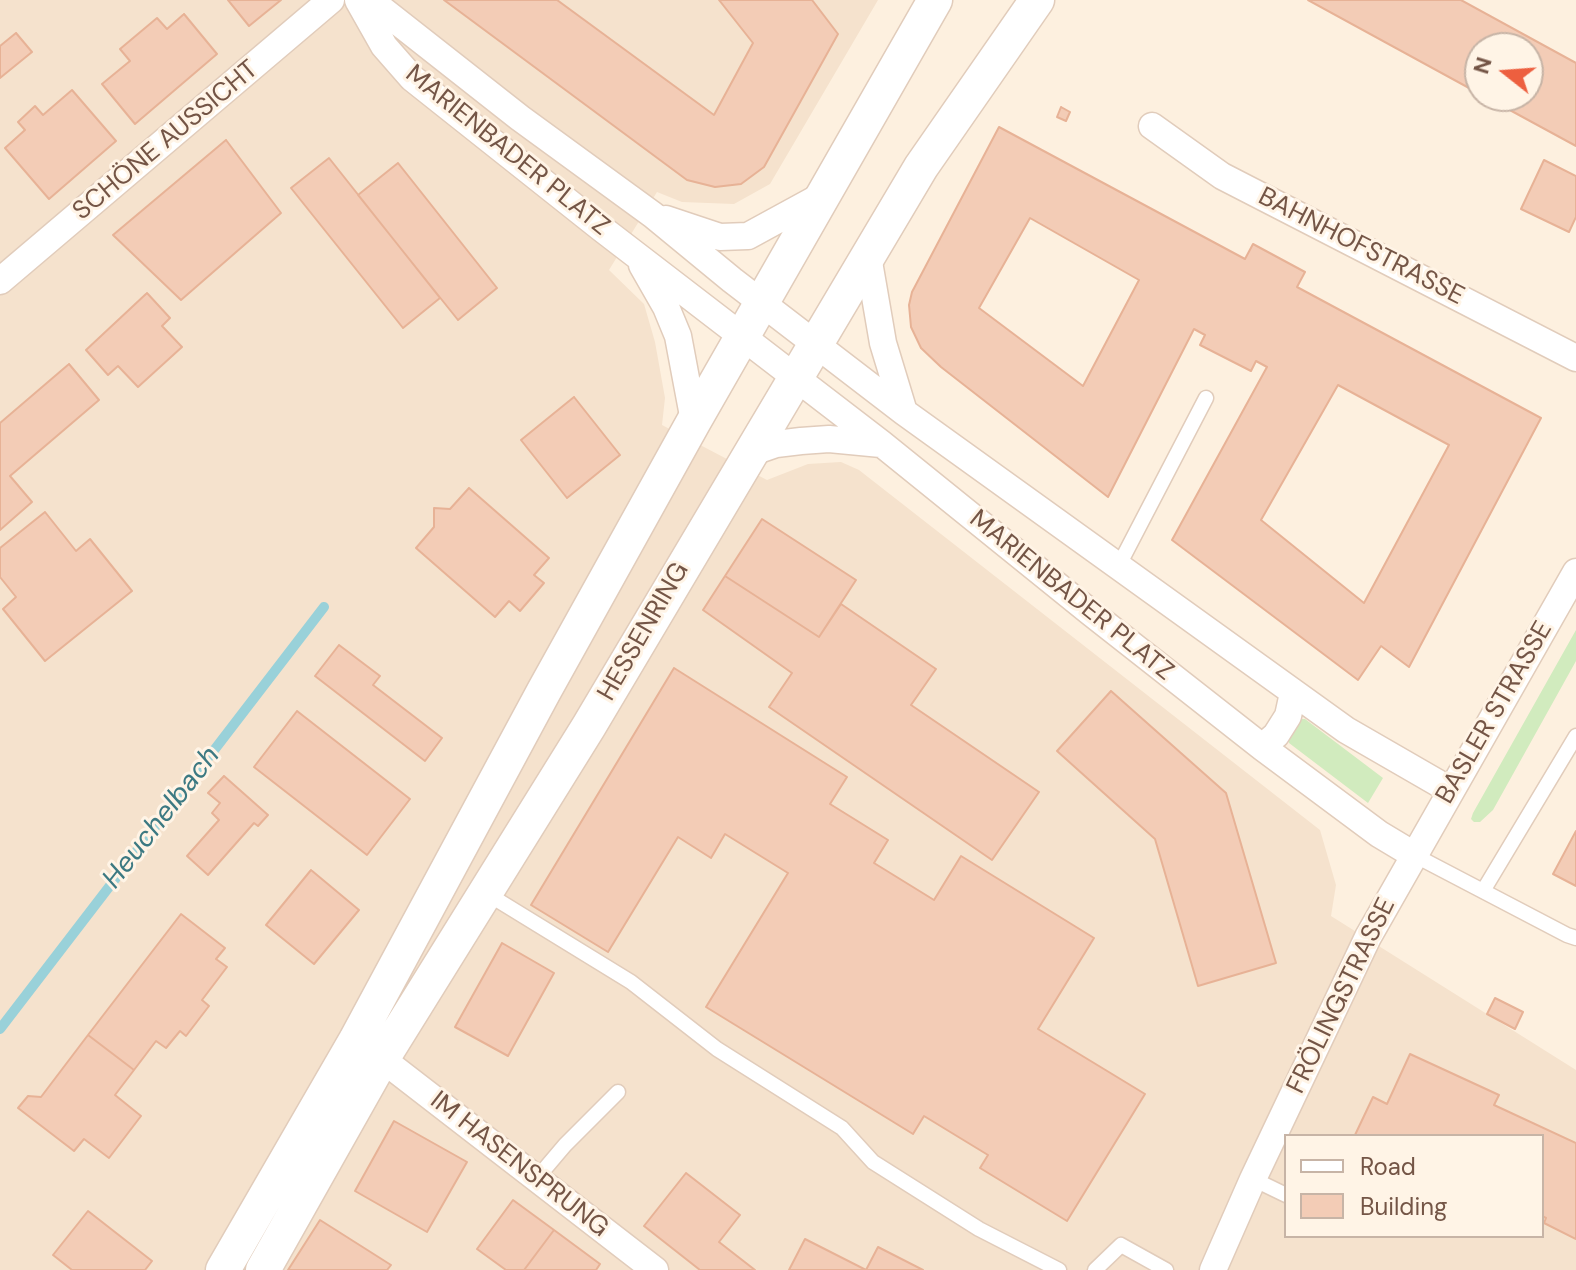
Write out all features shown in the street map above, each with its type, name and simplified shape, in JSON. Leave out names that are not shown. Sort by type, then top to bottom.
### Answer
[{"type":"street","name":"SCHÖNE AUSSICHT","points":[[0,281],[331,0]]},
{"type":"street","name":"MARIENBADER PLATZ","points":[[358,0],[384,46],[412,78],[882,444],[1262,747],[1379,834],[1414,855]]},
{"type":"street","name":"MARIENBADER PLATZ","points":[[370,0],[520,118],[653,215],[904,412],[1346,730],[1450,790]]},
{"type":"street","points":[[223,1270],[356,1040],[694,421],[935,0]]},
{"type":"street","name":"HESSENRING","points":[[263,1270],[382,1059],[589,726],[921,167],[1037,0]]},
{"type":"street","name":"BAHNHOFSTRASSE","points":[[1152,126],[1222,176],[1576,358]]},
{"type":"street","name":"MARIENBADER PLATZ","points":[[653,215],[720,237],[748,236],[825,194]]},
{"type":"street","name":"MARIENBADER PLATZ","points":[[636,255],[666,307],[678,336],[694,421]]},
{"type":"street","points":[[868,256],[883,343],[904,412]]},
{"type":"street","points":[[750,453],[776,444],[829,439],[882,444]]},
{"type":"street","name":"BASLER STRASSE","points":[[1414,855],[1576,572]]},
{"type":"street","points":[[1262,747],[1276,735],[1288,716],[1293,693]]},
{"type":"street","name":"FRÖLINGSTRASSE","points":[[1213,1270],[1368,937],[1414,855]]},
{"type":"street","name":"IM HASENSPRUNG","points":[[382,1059],[655,1270]]},
{"type":"lane","points":[[1118,567],[1206,398]]},
{"type":"lane","points":[[1483,891],[1576,736]]},
{"type":"lane","points":[[1414,855],[1576,938]]},
{"type":"lane","points":[[485,893],[631,982],[717,1049],[842,1128],[873,1162],[979,1229],[1059,1270]]},
{"type":"lane","points":[[537,1178],[618,1092]]},
{"type":"lane","points":[[1253,1179],[1284,1194]]},
{"type":"lane","points":[[1095,1270],[1121,1245],[1166,1270]]},
{"type":"shaded area","points":[[0,0],[878,0],[770,184],[734,204],[682,202],[657,192],[609,270],[644,304],[655,342],[665,398],[662,425],[767,480],[808,464],[841,462],[859,470],[1320,830],[1336,885],[1331,916],[1576,1070],[1576,1270],[0,1270]]},
{"type":"green space","points":[[1576,630],[1576,661],[1493,810],[1480,822],[1474,822],[1471,819],[1473,813]]},
{"type":"green space","points":[[1300,719],[1305,719],[1383,778],[1368,803],[1289,743],[1288,738]]},
{"type":"building","points":[[228,0],[281,0],[249,26]]},
{"type":"building","points":[[444,0],[557,0],[714,115],[753,43],[719,0],[812,0],[838,34],[764,167],[741,184],[715,187],[687,180]]},
{"type":"building","points":[[1308,0],[1461,0],[1519,32],[1464,32],[1464,85]]},
{"type":"building","points":[[184,14],[217,54],[135,124],[102,84],[130,61],[120,49],[157,18],[167,29]]},
{"type":"building","points":[[16,33],[32,52],[0,78],[0,46]]},
{"type":"building","points":[[1544,45],[1576,63],[1576,146],[1513,112],[1544,112]]},
{"type":"building","points":[[72,90],[116,141],[49,199],[5,148],[25,130],[18,122],[35,106],[43,115]]},
{"type":"building","points":[[1061,107],[1070,112],[1066,121],[1057,117]]},
{"type":"building","points":[[999,127],[1245,259],[1253,244],[1305,272],[1297,287],[1541,418],[1409,667],[1381,646],[1358,680],[1172,540],[1267,367],[1256,361],[1251,371],[1200,345],[1205,335],[1194,329],[1108,497],[921,348],[911,327],[909,305],[912,292]],"holes":[[[1030,218],[1139,280],[1083,386],[979,308]],[[1338,385],[1449,445],[1364,603],[1261,520]]]},
{"type":"building","points":[[226,140],[281,213],[181,300],[113,235]]},
{"type":"building","points":[[329,158],[440,298],[403,328],[291,188]]},
{"type":"building","points":[[1544,160],[1576,176],[1576,217],[1569,232],[1521,209]]},
{"type":"building","points":[[398,163],[497,288],[458,320],[358,195]]},
{"type":"building","points":[[147,293],[170,318],[162,326],[182,347],[138,387],[118,366],[108,375],[86,350]]},
{"type":"building","points":[[69,364],[99,400],[10,476],[32,502],[0,530],[0,423]]},
{"type":"building","points":[[574,397],[620,455],[567,498],[521,440]]},
{"type":"building","points":[[469,488],[549,558],[534,575],[544,583],[520,611],[509,601],[495,617],[416,548],[434,527],[434,508],[450,509]]},
{"type":"building","points":[[45,512],[76,551],[90,539],[132,591],[45,661],[3,609],[16,597],[0,577],[0,548]]},
{"type":"building","points":[[762,519],[856,580],[819,637],[725,576]]},
{"type":"building","points":[[725,576],[819,637],[841,604],[936,669],[911,705],[1039,792],[992,860],[769,707],[792,673],[703,610]]},
{"type":"building","points":[[339,645],[380,676],[373,685],[442,738],[425,761],[315,676]]},
{"type":"building","points":[[674,668],[847,777],[830,804],[888,840],[874,863],[934,900],[961,856],[1094,938],[1038,1029],[1145,1094],[1067,1221],[980,1168],[988,1155],[924,1116],[913,1134],[706,1007],[788,873],[725,834],[711,858],[678,837],[608,952],[531,905]]},
{"type":"building","points":[[1111,691],[1226,793],[1276,963],[1198,986],[1155,839],[1057,751]]},
{"type":"building","points":[[297,711],[410,799],[367,855],[254,767]]},
{"type":"building","points":[[224,776],[268,815],[258,826],[254,823],[208,875],[187,856],[219,820],[212,813],[220,803],[208,793]]},
{"type":"building","points":[[1576,831],[1576,886],[1553,874]]},
{"type":"building","points":[[311,870],[359,910],[314,964],[266,925]]},
{"type":"building","points":[[181,914],[225,948],[216,959],[227,967],[202,1000],[209,1006],[186,1036],[180,1031],[166,1048],[156,1041],[134,1070],[88,1035]]},
{"type":"building","points":[[502,943],[554,973],[508,1056],[455,1027]]},
{"type":"building","points":[[1495,998],[1523,1012],[1515,1029],[1487,1014]]},
{"type":"building","points":[[88,1035],[134,1070],[115,1095],[141,1116],[109,1158],[84,1139],[74,1151],[18,1108],[28,1096],[41,1097]]},
{"type":"building","points":[[1410,1054],[1499,1095],[1494,1105],[1576,1143],[1576,1239],[1544,1223],[1544,1134],[1355,1134],[1373,1097],[1387,1104]]},
{"type":"building","points":[[394,1121],[467,1162],[427,1232],[355,1191]]},
{"type":"building","points":[[686,1173],[740,1215],[719,1242],[755,1270],[700,1270],[644,1226]]},
{"type":"building","points":[[513,1200],[554,1230],[524,1270],[506,1270],[477,1249]]},
{"type":"building","points":[[88,1211],[152,1261],[145,1270],[72,1270],[53,1255]]},
{"type":"building","points":[[320,1220],[391,1265],[387,1270],[288,1270]]},
{"type":"building","points":[[554,1230],[600,1264],[596,1270],[524,1270]]},
{"type":"building","points":[[805,1239],[866,1270],[789,1270]]},
{"type":"building","points":[[878,1247],[923,1270],[866,1270]]},
{"type":"waterway","name":"Heuchelbach","points":[[0,1029],[324,607]]}]
